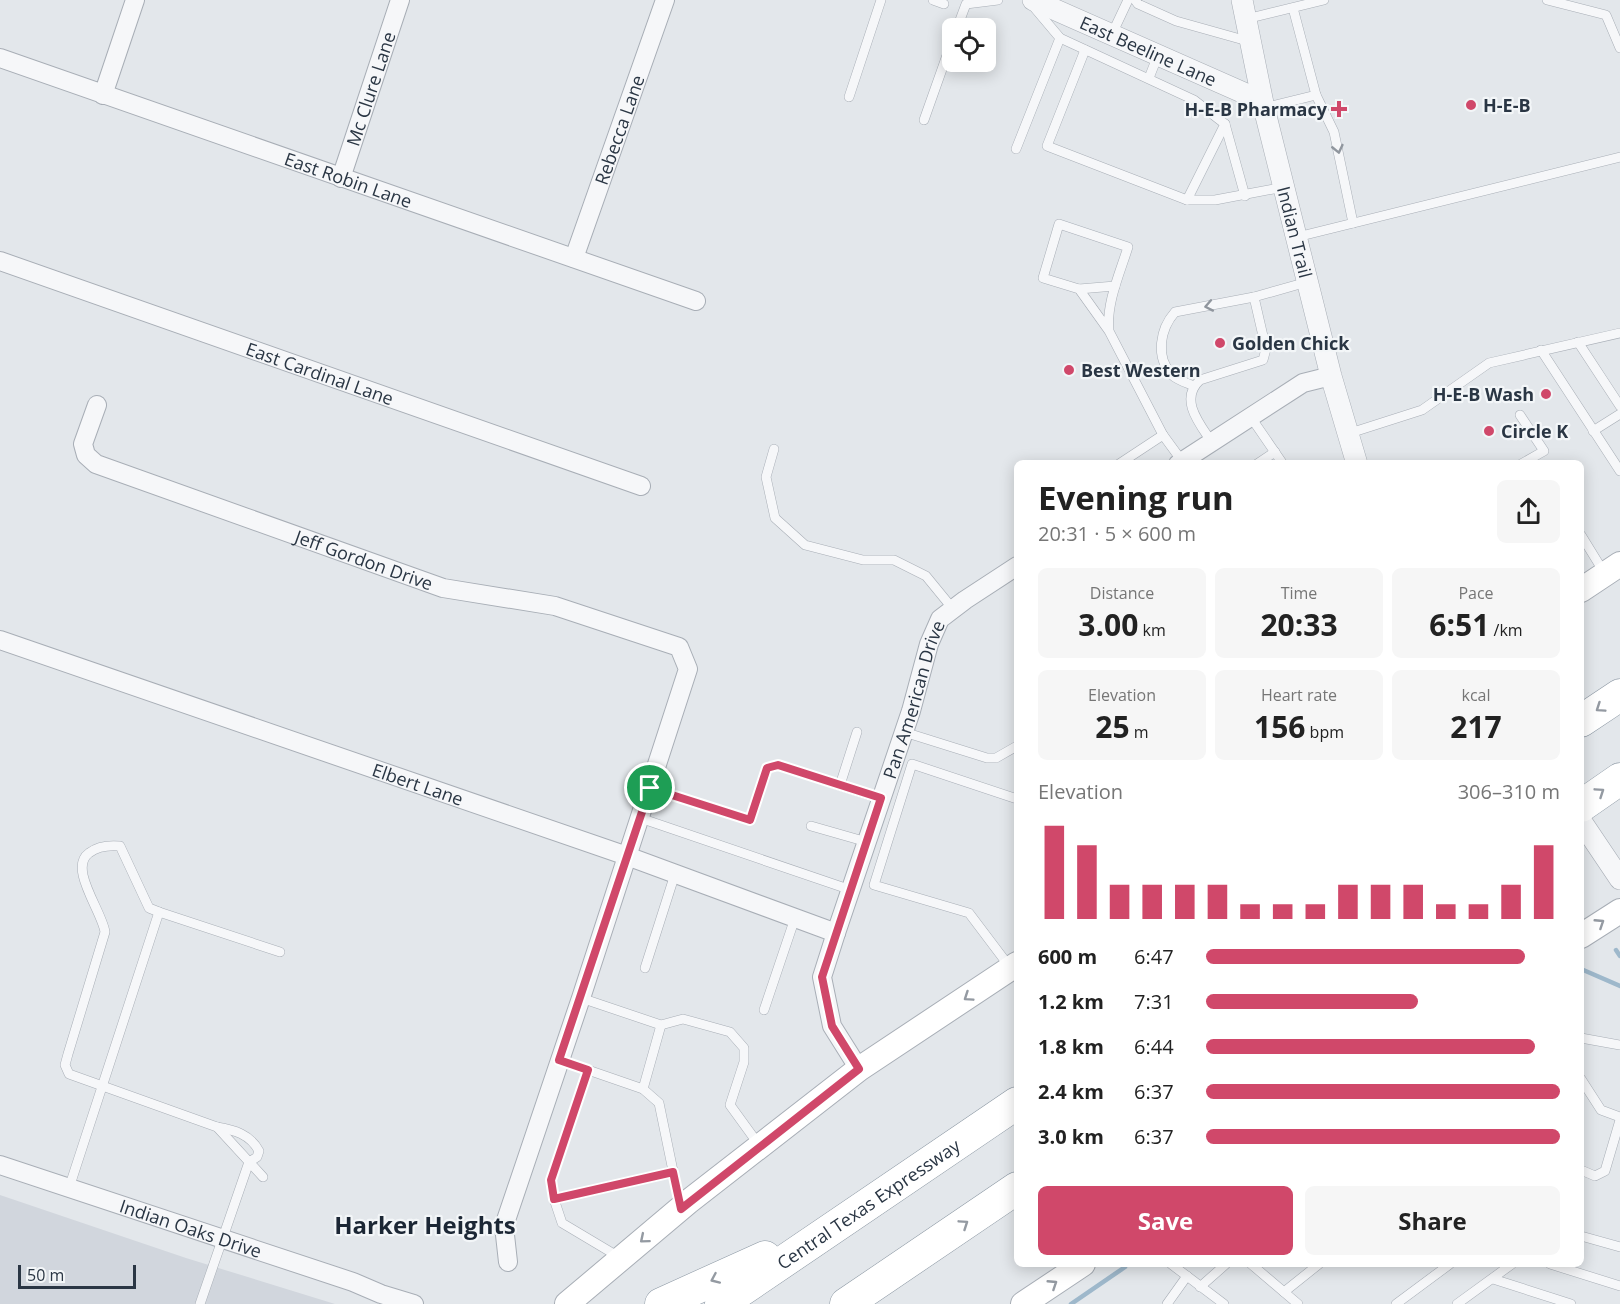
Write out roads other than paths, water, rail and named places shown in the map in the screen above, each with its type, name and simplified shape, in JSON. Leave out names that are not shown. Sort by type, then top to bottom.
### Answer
[{"type":"highway","points":[[1584,719],[1620,695]]},
{"type":"highway","points":[[1584,804],[1620,779]]},
{"type":"highway","name":"Central Texas Expressway","points":[[721,1304],[1014,1105]]},
{"type":"highway","points":[[846,1304],[1014,1190]]},
{"type":"highway","points":[[661,1304],[845,1220]]},
{"type":"highway","points":[[879,1304],[923,1252]]},
{"type":"main road","points":[[1584,588],[1613,569]]},
{"type":"main road","points":[[1584,934],[1620,911]]},
{"type":"main road","points":[[574,1298],[681,1209],[859,1069],[1014,966]]},
{"type":"main road","points":[[1023,1304],[1078,1267]]},
{"type":"street","points":[[104,95],[135,0]]},
{"type":"street","name":"Mc Clure Lane","points":[[340,177],[400,0]]},
{"type":"street","name":"Rebecca Lane","points":[[574,258],[665,0]]},
{"type":"street","name":"East Beeline Lane","points":[[1034,0],[1263,104]]},
{"type":"street","name":"Indian Trail","points":[[1244,10],[1263,104],[1331,376],[1356,460]]},
{"type":"street","name":"East Robin Lane","points":[[0,58],[696,301]]},
{"type":"street","name":"East Cardinal Lane","points":[[0,261],[641,486]]},
{"type":"street","points":[[1183,460],[1303,383],[1331,376]]},
{"type":"street","name":"Jeff Gordon Drive","points":[[96,405],[82,444],[86,455],[96,464],[443,588],[555,606],[679,647],[688,669],[650,788]]},
{"type":"street","name":"Pan American Drive","points":[[859,1069],[832,1026],[822,977],[904,732],[929,644],[940,619],[1014,568]]},
{"type":"street","name":"Elbert Lane","points":[[0,640],[627,856],[836,933]]},
{"type":"street","points":[[508,1262],[504,1226],[650,788]]},
{"type":"street","points":[[1584,825],[1620,879]]},
{"type":"street","name":"Indian Oaks Drive","points":[[0,1165],[352,1282],[389,1299],[414,1304]]},
{"type":"street","points":[[552,1304],[574,1298]]},
{"type":"lane","points":[[849,97],[881,0]]},
{"type":"lane","points":[[933,0],[944,4]]},
{"type":"lane","points":[[961,18],[966,4],[998,0]]},
{"type":"lane","points":[[1028,0],[1060,38],[1194,100],[1224,124],[1245,196]]},
{"type":"lane","points":[[1112,34],[1128,0]]},
{"type":"lane","points":[[1135,0],[1138,4],[1176,21],[1251,42]]},
{"type":"lane","points":[[1244,10],[1293,8],[1324,0]]},
{"type":"lane","points":[[1547,0],[1606,15],[1620,48]]},
{"type":"lane","points":[[1293,8],[1316,95],[1334,132],[1353,223]]},
{"type":"lane","points":[[1016,149],[1060,38]]},
{"type":"lane","points":[[1085,50],[1047,146],[1187,200],[1215,200],[1245,196],[1284,187]]},
{"type":"lane","points":[[1149,78],[1158,55]]},
{"type":"lane","points":[[924,120],[942,69]]},
{"type":"lane","points":[[1263,104],[1316,95]]},
{"type":"lane","points":[[1187,200],[1224,124]]},
{"type":"lane","points":[[1298,237],[1620,157]]},
{"type":"lane","points":[[1108,331],[1115,286],[1128,247],[1059,224],[1043,279],[1079,289],[1115,286]]},
{"type":"lane","points":[[1194,386],[1173,377],[1165,366],[1161,353],[1167,320],[1174,312],[1254,297],[1308,282]]},
{"type":"lane","points":[[1079,289],[1108,331],[1179,460]]},
{"type":"lane","points":[[1211,441],[1195,416],[1190,398],[1194,386],[1200,380],[1263,360],[1266,349],[1254,297]]},
{"type":"lane","points":[[1347,434],[1422,410],[1489,363],[1620,333]]},
{"type":"lane","points":[[1578,342],[1620,406]]},
{"type":"lane","points":[[1541,350],[1620,471]]},
{"type":"lane","points":[[1593,431],[1620,414]]},
{"type":"lane","points":[[1520,415],[1544,451],[1528,460]]},
{"type":"lane","points":[[1250,416],[1280,460]]},
{"type":"lane","points":[[1125,460],[1163,435]]},
{"type":"lane","points":[[774,449],[766,477],[775,518],[805,545],[863,560],[894,560],[926,576],[953,609]]},
{"type":"lane","points":[[1263,460],[1275,452]]},
{"type":"lane","points":[[1584,539],[1613,569]]},
{"type":"lane","points":[[840,785],[857,732]]},
{"type":"lane","points":[[904,732],[987,758],[996,758],[1014,748]]},
{"type":"lane","points":[[1014,799],[912,764],[874,885],[969,913],[1014,966]]},
{"type":"lane","points":[[650,788],[750,820],[767,768],[778,765],[881,798]]},
{"type":"lane","points":[[640,818],[850,890]]},
{"type":"lane","points":[[811,826],[867,842]]},
{"type":"lane","points":[[200,1304],[249,1162],[257,1157],[259,1151],[256,1145],[240,1131],[217,1127],[69,1074],[65,1065],[105,932],[104,922],[82,876],[81,865],[85,856],[94,850],[111,845],[120,846],[148,908],[280,952]]},
{"type":"lane","points":[[645,968],[675,874]]},
{"type":"lane","points":[[69,1188],[159,912]]},
{"type":"lane","points":[[764,1010],[795,918]]},
{"type":"lane","points":[[581,998],[661,1024],[683,1018],[730,1032],[744,1048],[744,1062],[730,1105],[760,1147]]},
{"type":"lane","points":[[643,1089],[661,1024]]},
{"type":"lane","points":[[1584,1039],[1620,1045]]},
{"type":"lane","points":[[559,1060],[643,1089],[659,1103],[681,1209]]},
{"type":"lane","points":[[588,1070],[551,1180],[554,1199],[562,1223],[621,1259]]},
{"type":"lane","points":[[1584,1084],[1601,1110],[1620,1118],[1605,1171],[1595,1176],[1584,1171]]},
{"type":"lane","points":[[217,1127],[263,1177]]},
{"type":"lane","points":[[554,1199],[673,1172]]},
{"type":"lane","points":[[1584,1237],[1620,1247]]},
{"type":"lane","points":[[1175,1267],[1224,1304]]},
{"type":"lane","points":[[1200,1287],[1223,1267]]},
{"type":"lane","points":[[1255,1267],[1298,1304]]},
{"type":"lane","points":[[1284,1292],[1315,1267]]},
{"type":"lane","points":[[1396,1304],[1446,1267]]},
{"type":"lane","points":[[1457,1304],[1508,1267]]},
{"type":"lane","points":[[1560,1267],[1620,1286]]},
{"type":"lane","points":[[1167,1304],[1187,1276]]},
{"type":"lane","points":[[1493,1279],[1571,1304]]},
{"type":"waterway","points":[[1616,950],[1620,956]]},
{"type":"waterway","points":[[1584,970],[1620,986]]},
{"type":"waterway","points":[[1071,1304],[1125,1267]]},
{"type":"place","name":"H-E-B","points":[[1471,105]]},
{"type":"place","name":"H-E-B Pharmacy","points":[[1339,109]]},
{"type":"place","name":"Golden Chick","points":[[1220,343]]},
{"type":"place","name":"Best Western","points":[[1069,370]]},
{"type":"place","name":"H-E-B Wash","points":[[1546,394]]},
{"type":"place","name":"Circle K","points":[[1489,431]]},
{"type":"district","name":"Harker Heights","points":[[425,1224]]}]
